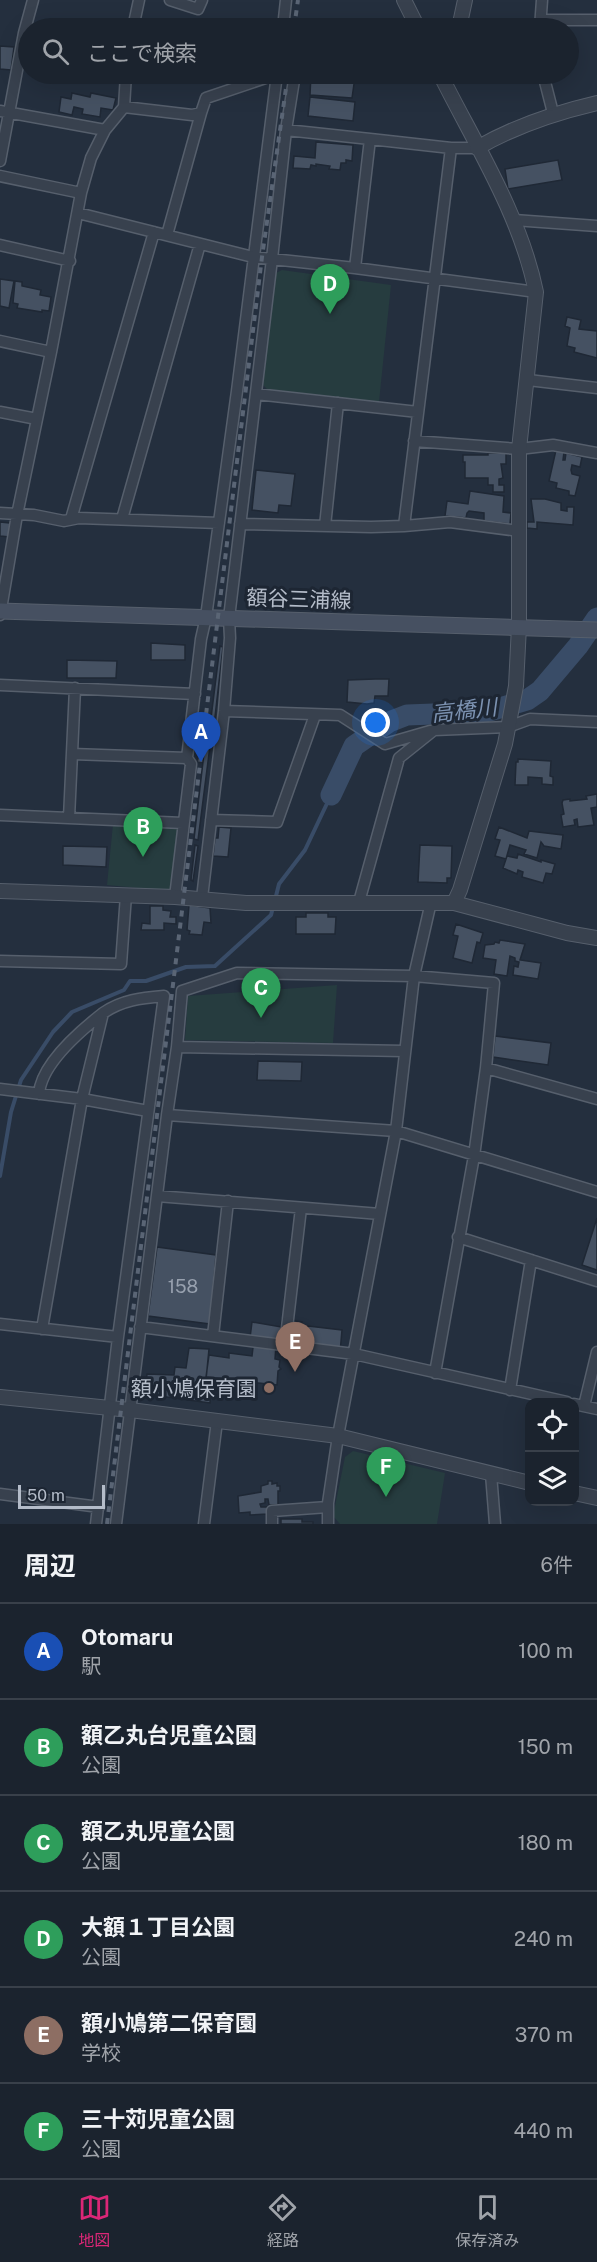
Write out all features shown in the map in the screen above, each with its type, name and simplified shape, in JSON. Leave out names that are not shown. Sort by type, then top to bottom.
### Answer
[{"type":"main road","name":"額谷三浦線","points":[[0,612],[597,630]]},
{"type":"street","points":[[28,18],[33,0]]},
{"type":"street","points":[[135,18],[139,0]]},
{"type":"street","points":[[170,0],[198,9],[201,0]]},
{"type":"street","points":[[284,18],[286,0]]},
{"type":"street","points":[[404,0],[413,18]]},
{"type":"street","points":[[461,18],[465,0]]},
{"type":"street","points":[[540,18],[542,0]]},
{"type":"street","points":[[579,21],[597,20]]},
{"type":"street","points":[[0,161],[5,112],[18,58]]},
{"type":"street","points":[[0,612],[17,515],[70,261],[81,193],[91,158],[105,130],[124,107],[125,84]]},
{"type":"street","points":[[167,235],[206,98],[247,84]]},
{"type":"street","points":[[175,897],[191,764],[187,758],[201,639],[219,523],[276,84]]},
{"type":"street","points":[[202,898],[224,711],[230,638],[229,618],[286,130],[293,84]]},
{"type":"street","points":[[445,84],[514,220],[532,271],[536,292],[519,449],[519,627],[516,686],[505,744],[454,903]]},
{"type":"street","points":[[447,88],[448,84]]},
{"type":"street","points":[[546,84],[554,113]]},
{"type":"street","points":[[286,130],[451,148],[477,148],[501,134],[554,113],[597,103]]},
{"type":"street","points":[[124,107],[192,115],[201,113]]},
{"type":"street","points":[[5,112],[105,130]]},
{"type":"street","points":[[355,268],[370,139]]},
{"type":"street","points":[[404,526],[451,148]]},
{"type":"street","points":[[0,176],[81,193]]},
{"type":"street","points":[[78,213],[254,257],[536,292]]},
{"type":"street","points":[[514,220],[597,226]]},
{"type":"street","points":[[71,519],[154,231]]},
{"type":"street","points":[[122,519],[200,244]]},
{"type":"street","points":[[0,245],[70,261]]},
{"type":"street","points":[[0,341],[51,352]]},
{"type":"street","points":[[528,380],[597,388]]},
{"type":"street","points":[[256,394],[418,412]]},
{"type":"street","points":[[325,526],[338,403]]},
{"type":"street","points":[[0,412],[38,419]]},
{"type":"street","points":[[414,441],[519,449],[554,444],[597,453]]},
{"type":"street","points":[[0,513],[34,515],[64,521],[122,519],[219,523]]},
{"type":"street","points":[[240,524],[404,526],[450,522],[519,531]]},
{"type":"street","points":[[0,685],[195,694]]},
{"type":"street","points":[[69,818],[75,688]]},
{"type":"street","points":[[224,711],[340,715],[385,744],[434,730],[530,719],[597,722]]},
{"type":"street","points":[[211,819],[277,822],[315,715]]},
{"type":"street","points":[[359,902],[399,758],[434,730]]},
{"type":"street","points":[[72,754],[187,758]]},
{"type":"street","points":[[0,815],[183,823]]},
{"type":"street","points":[[0,891],[202,898],[294,904],[454,903],[567,933],[597,938]]},
{"type":"street","points":[[0,961],[121,964],[126,895]]},
{"type":"street","points":[[328,1524],[328,1507],[338,1436],[396,1131],[414,976],[431,902]]},
{"type":"street","points":[[116,1524],[177,1047],[182,991],[237,973],[414,976],[494,983],[486,1068],[474,1155],[435,1373]]},
{"type":"street","points":[[37,1094],[40,1082],[51,1063],[86,1026],[117,1004],[139,998],[164,996],[117,1336],[96,1524]]},
{"type":"street","points":[[42,1329],[82,1099],[103,1013]]},
{"type":"street","points":[[177,1047],[404,1051]]},
{"type":"street","points":[[486,1068],[597,1099]]},
{"type":"street","points":[[2,1090],[82,1099],[148,1111]]},
{"type":"street","points":[[167,1115],[396,1131],[597,1192]]},
{"type":"street","points":[[157,1196],[380,1214]]},
{"type":"street","points":[[213,1336],[228,1201]]},
{"type":"street","points":[[285,1345],[301,1208]]},
{"type":"street","points":[[458,1237],[597,1281]]},
{"type":"street","points":[[510,1390],[531,1260]]},
{"type":"street","points":[[0,1324],[117,1336]]},
{"type":"street","points":[[140,1327],[354,1354],[548,1398]]},
{"type":"street","points":[[597,1352],[579,1405],[597,1409]]},
{"type":"street","points":[[0,1397],[130,1410],[338,1436],[525,1482]]},
{"type":"street","points":[[204,1524],[217,1421]]},
{"type":"street","points":[[490,1474],[495,1524]]},
{"type":"street","points":[[0,1494],[99,1507]]},
{"type":"street","points":[[579,1494],[597,1498]]},
{"type":"street","points":[[272,1524],[272,1511],[328,1507]]},
{"type":"green space","points":[[282,270],[391,285],[379,402],[267,389],[263,385],[276,273]]},
{"type":"green space","points":[[113,824],[179,829],[171,891],[107,885]]},
{"type":"green space","points":[[337,985],[333,1043],[185,1040],[188,996]]},
{"type":"green space","points":[[353,1451],[445,1473],[437,1524],[340,1524],[333,1516],[345,1457]]},
{"type":"building","points":[[0,46],[14,47],[11,70],[0,69]]},
{"type":"building","points":[[311,84],[354,84],[352,98],[310,95]]},
{"type":"building","points":[[72,93],[90,97],[91,93],[116,98],[113,110],[101,108],[100,117],[82,114],[83,109],[74,107],[72,115],[59,112],[61,97],[71,99]]},
{"type":"building","points":[[310,97],[355,102],[353,121],[308,116]]},
{"type":"building","points":[[316,142],[353,145],[352,161],[346,160],[346,163],[341,163],[340,170],[316,164],[316,166],[311,165],[310,169],[293,168],[294,156],[315,158]]},
{"type":"building","points":[[558,160],[562,180],[508,189],[505,169]]},
{"type":"building","points":[[0,279],[14,281],[9,308],[0,306]]},
{"type":"building","points":[[15,281],[22,282],[22,286],[41,290],[40,295],[51,297],[49,311],[17,308],[18,304],[13,303]]},
{"type":"building","points":[[567,317],[581,320],[579,329],[597,331],[597,358],[574,352],[575,348],[567,346],[570,328],[565,326]]},
{"type":"building","points":[[556,450],[564,452],[563,460],[565,460],[566,453],[582,457],[580,467],[572,465],[571,470],[572,474],[580,476],[575,496],[569,495],[569,491],[556,488],[557,483],[549,481]]},
{"type":"building","points":[[488,453],[506,453],[506,464],[501,464],[503,478],[499,479],[499,485],[504,485],[504,492],[493,492],[493,485],[488,485],[488,478],[465,478],[463,455],[488,455]]},
{"type":"building","points":[[256,470],[295,474],[291,506],[279,505],[278,513],[252,510]]},
{"type":"building","points":[[470,491],[504,496],[503,512],[511,513],[510,524],[484,521],[484,513],[469,511],[466,518],[445,516],[447,501],[468,504]]},
{"type":"building","points":[[531,499],[545,499],[561,503],[561,510],[567,511],[567,507],[574,507],[573,525],[537,522],[537,529],[527,528],[527,522],[534,522]]},
{"type":"building","points":[[0,522],[10,523],[10,537],[0,536]]},
{"type":"building","points":[[151,643],[185,645],[185,660],[151,660]]},
{"type":"building","points":[[220,646],[223,647],[213,734],[209,734]]},
{"type":"building","points":[[67,660],[117,661],[116,678],[67,678]]},
{"type":"building","points":[[389,679],[388,696],[375,696],[374,703],[347,702],[348,680]]},
{"type":"building","points":[[206,736],[211,738],[198,840],[194,839]]},
{"type":"building","points":[[518,759],[551,761],[550,776],[553,777],[553,785],[542,784],[542,778],[528,777],[528,785],[515,785]]},
{"type":"building","points":[[597,794],[597,807],[591,808],[594,825],[578,827],[577,819],[574,820],[575,825],[563,827],[561,815],[564,814],[563,800],[587,799],[586,796]]},
{"type":"building","points":[[219,827],[231,828],[228,857],[213,856]]},
{"type":"building","points":[[499,827],[527,838],[529,831],[563,835],[561,849],[544,846],[541,842],[537,858],[524,854],[526,850],[510,845],[506,859],[495,856],[500,840],[495,839]]},
{"type":"building","points":[[195,845],[198,846],[193,881],[191,880]]},
{"type":"building","points":[[420,845],[452,846],[451,878],[447,878],[447,883],[418,882]]},
{"type":"building","points":[[63,846],[107,847],[106,867],[63,865]]},
{"type":"building","points":[[518,854],[555,864],[552,874],[546,873],[543,883],[522,877],[523,872],[518,870],[517,874],[503,868],[507,856],[517,858]]},
{"type":"building","points":[[189,905],[210,908],[211,923],[204,922],[202,935],[189,934],[190,931],[187,930]]},
{"type":"building","points":[[150,906],[163,906],[163,910],[171,911],[170,917],[176,917],[176,924],[164,923],[164,930],[141,930],[142,923],[150,924]]},
{"type":"building","points":[[306,913],[328,913],[328,917],[336,917],[335,934],[296,934],[296,917],[306,917]]},
{"type":"building","points":[[456,924],[483,933],[480,943],[477,942],[472,963],[453,958],[458,936],[453,935]]},
{"type":"building","points":[[500,940],[525,944],[520,960],[541,963],[538,979],[513,975],[514,966],[518,967],[519,962],[510,956],[507,976],[494,974],[496,960],[483,958],[485,945],[499,943]]},
{"type":"building","points":[[495,1036],[551,1043],[548,1065],[493,1057]]},
{"type":"building","points":[[258,1061],[302,1062],[301,1081],[257,1080]]},
{"type":"building","points":[[597,1218],[597,1270],[582,1265]]},
{"type":"building","points":[[597,1218],[597,1270],[582,1265]]},
{"type":"building","points":[[157,1247],[216,1255],[210,1324],[148,1316]]},
{"type":"building","points":[[282,1319],[302,1322],[302,1328],[307,1329],[308,1326],[342,1330],[340,1353],[276,1346],[275,1359],[280,1360],[281,1369],[278,1371],[277,1385],[206,1377],[209,1355],[229,1358],[229,1353],[252,1356],[254,1339],[250,1338],[252,1322],[281,1327]]},
{"type":"building","points":[[189,1348],[209,1349],[206,1380],[211,1382],[210,1403],[145,1394],[147,1374],[174,1375],[175,1367],[186,1368]]},
{"type":"building","points":[[268,1481],[280,1486],[278,1505],[269,1505],[268,1499],[265,1499],[265,1503],[260,1504],[261,1507],[268,1507],[268,1514],[239,1513],[238,1496],[261,1492],[261,1486],[268,1484]]},
{"type":"building","points":[[281,1519],[302,1519],[302,1522],[313,1522],[313,1524],[281,1524]]},
{"type":"waterway","name":"高橋川","points":[[331,795],[354,746],[389,722],[407,715],[486,712],[527,700],[540,691],[578,646],[597,618]]},
{"type":"waterway","points":[[275,900],[279,884],[305,850],[331,795]]},
{"type":"waterway","points":[[0,1176],[11,1112],[21,1080],[53,1032],[72,1012],[124,990],[130,981],[146,981],[186,967],[215,966],[271,915],[273,907]]},
{"type":"railway","points":[[295,18],[298,0]]},
{"type":"railway","points":[[107,1524],[262,257],[287,84]]},
{"type":"place","name":"大額１丁目公園","points":[[330,314]]},
{"type":"place","name":"Otomaru","points":[[201,762]]},
{"type":"place","name":"額乙丸台児童公園","points":[[143,857]]},
{"type":"place","name":"額乙丸児童公園","points":[[261,1018]]},
{"type":"place","name":"額小鳩第二保育園","points":[[295,1372]]},
{"type":"place","name":"額小鳩保育園","points":[[269,1388]]},
{"type":"place","name":"三十苅児童公園","points":[[386,1497]]}]
